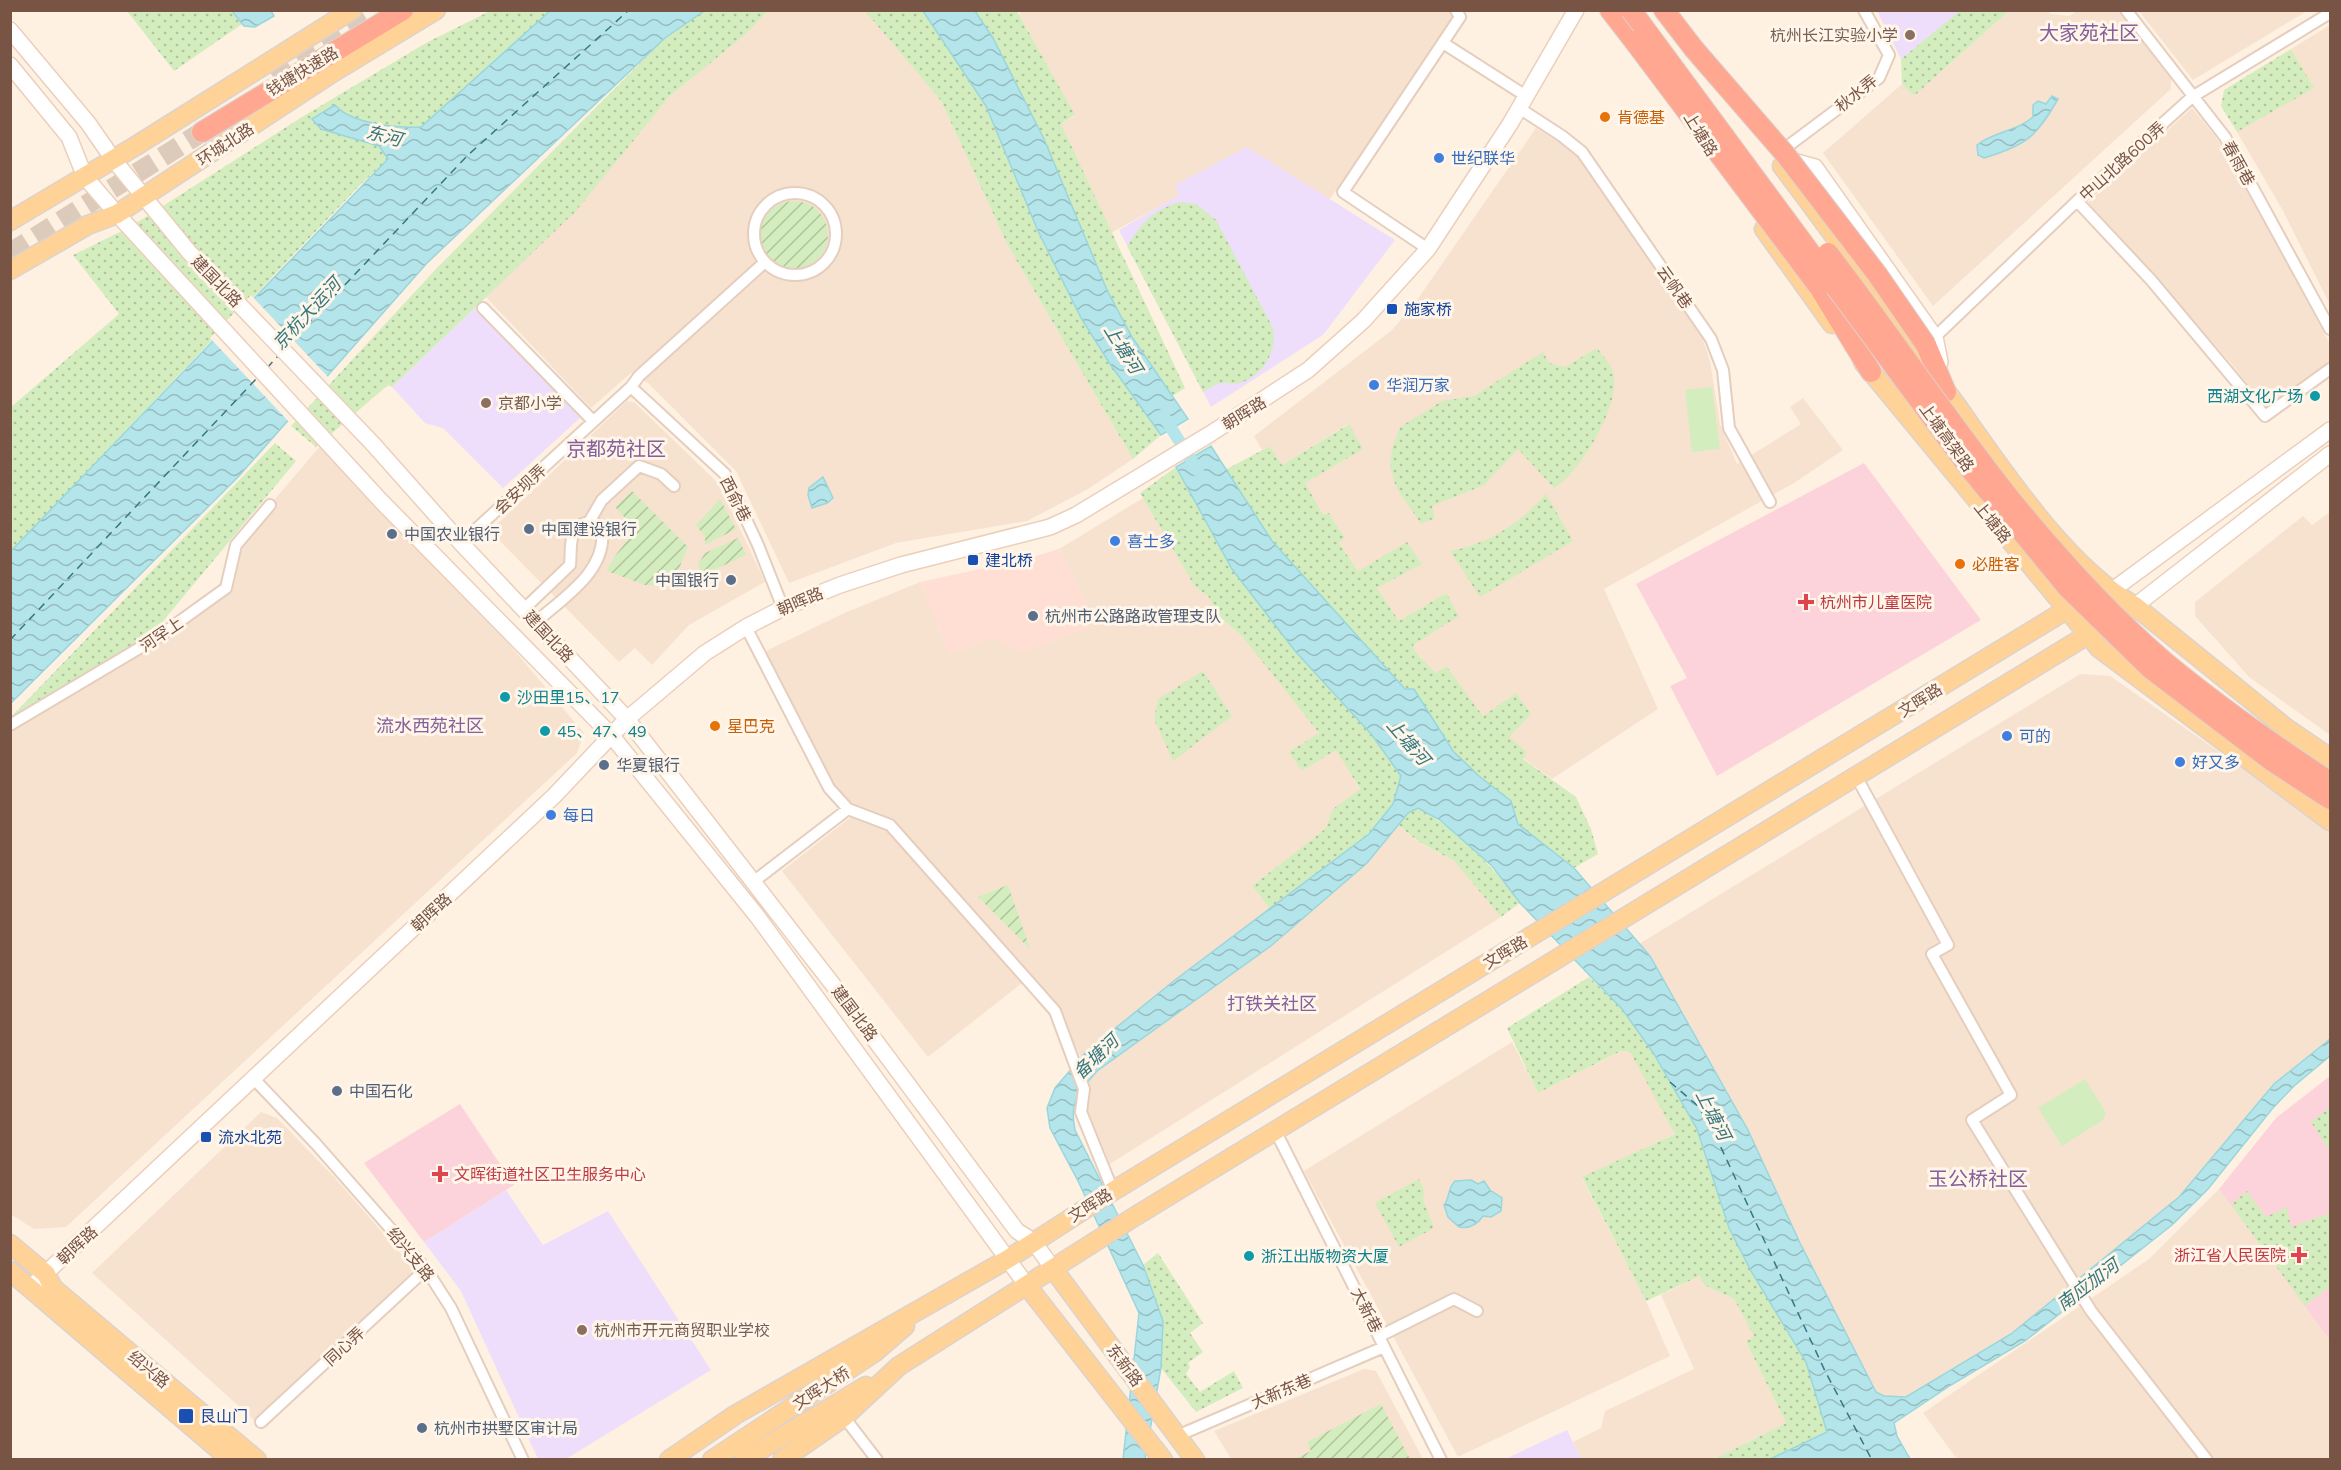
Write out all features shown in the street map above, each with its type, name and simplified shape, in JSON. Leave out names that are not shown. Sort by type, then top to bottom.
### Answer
[{"type":"highway","name":"钱塘快速路","points":[[202,132],[405,10]]},
{"type":"highway","points":[[1610,10],[1819,287],[1871,372]]},
{"type":"highway","name":"上塘高架路","points":[[1630,10],[1970,469],[2067,587],[2151,669],[2272,761],[2331,799]]},
{"type":"highway","name":"上塘高架路","points":[[1646,10],[1880,321],[1979,458],[2038,531],[2111,609],[2165,662],[2281,749],[2331,782]]},
{"type":"highway","points":[[1664,10],[1785,154],[1930,341],[1946,392]]},
{"type":"main road","points":[[10,221],[85,177],[352,10]]},
{"type":"main road","name":"环城北路","points":[[10,270],[88,225],[117,213],[145,196],[332,73],[436,10]]},
{"type":"main road","name":"朝晖路","points":[[30,1288],[554,796],[627,719],[705,654],[746,627],[783,608],[840,585],[901,566],[1050,527],[1076,515],[1210,434],[1308,370],[1363,321],[1428,249],[1523,102],[1576,10]]},
{"type":"main road","name":"上塘路","points":[[1619,10],[1779,251],[1871,372],[2088,636],[2099,648],[2331,821]]},
{"type":"main road","points":[[1657,10],[1774,156],[2001,467],[2054,533],[2110,592],[2135,606],[2286,728],[2331,758]]},
{"type":"main road","name":"建国北路","points":[[10,30],[88,123],[113,159],[189,252],[373,444],[461,543],[627,719],[1017,1231],[1033,1241],[1054,1270]]},
{"type":"main road","name":"建国北路","points":[[10,65],[69,137],[85,177],[117,213],[381,501],[611,735],[757,916],[1028,1287]]},
{"type":"main road","points":[[1774,156],[1815,167],[1930,341]]},
{"type":"main road","name":"文晖路","points":[[669,1460],[746,1409],[869,1337],[925,1309],[1008,1259],[1113,1191],[2066,610],[2110,592],[2331,430]]},
{"type":"main road","name":"文晖路","points":[[782,1460],[844,1417],[899,1366],[1028,1287],[1134,1217],[2135,606],[2331,454]]},
{"type":"main road","name":"朝晖路","points":[[10,1244],[46,1274]]},
{"type":"main road","name":"东新路","points":[[1054,1270],[1195,1460]]},
{"type":"main road","points":[[10,1271],[30,1288]]},
{"type":"main road","name":"绍兴路","points":[[46,1274],[53,1288],[257,1460]]},
{"type":"main road","name":"东新路","points":[[1028,1287],[1163,1460]]},
{"type":"main road","name":"绍兴路","points":[[30,1288],[231,1460]]},
{"type":"main road","name":"文晖大桥","points":[[716,1456],[875,1352],[925,1309]]},
{"type":"main road","name":"文晖大桥","points":[[744,1460],[899,1366]]},
{"type":"street","points":[[1428,249],[1343,192],[1460,17],[1456,10]]},
{"type":"street","name":"秋水弄","points":[[1774,156],[1879,78],[1889,55],[1864,10]]},
{"type":"street","name":"春雨巷","points":[[2126,10],[2225,137],[2331,328]]},
{"type":"street","name":"中山北路600弄","points":[[1930,341],[2077,201],[2192,97],[2331,13]]},
{"type":"street","name":"云帆巷","points":[[1443,43],[1523,102],[1582,152],[1711,339],[1723,370],[1729,428],[1770,502]]},
{"type":"street","points":[[791,193],[805,194],[818,199],[828,208],[837,233],[828,258],[819,268],[794,275],[780,273],[765,262],[755,243],[754,229],[758,216],[766,205],[777,196],[791,193]]},
{"type":"street","points":[[2077,201],[2151,280],[2265,416],[2331,369]]},
{"type":"street","name":"会安坝弄","points":[[461,543],[631,387],[639,376],[765,262]]},
{"type":"street","points":[[483,308],[593,422]]},
{"type":"street","name":"西俞巷","points":[[631,387],[725,474],[758,545],[783,608]]},
{"type":"street","points":[[524,609],[570,565],[570,539],[573,530],[589,522],[602,500],[639,466],[661,474],[674,486]]},
{"type":"street","name":"河罕上","points":[[10,725],[158,638],[226,588],[236,545],[270,505]]},
{"type":"street","points":[[536,622],[589,574],[600,555],[603,543],[602,530],[594,522],[589,522]]},
{"type":"street","points":[[746,627],[829,788],[848,809],[890,825],[1056,1011],[1084,1089],[1081,1112],[1113,1191]]},
{"type":"street","points":[[1856,776],[1948,945],[1932,954],[2011,1095],[1972,1120],[2091,1311],[2207,1460]]},
{"type":"street","points":[[753,882],[848,809]]},
{"type":"street","name":"绍兴支路","points":[[254,1079],[316,1144],[426,1269],[451,1308],[522,1460]]},
{"type":"street","name":"大新巷","points":[[1275,1130],[1441,1460]]},
{"type":"street","name":"同心弄","points":[[261,1422],[426,1269]]},
{"type":"street","name":"大新东巷","points":[[1177,1436],[1382,1341],[1454,1299],[1477,1311]]},
{"type":"street","points":[[844,1417],[877,1460]]},
{"type":"shaded area","points":[[1024,10],[1451,10],[1452,20],[1330,199],[1247,148],[1176,186],[1180,195],[1111,233],[1061,124],[1075,116],[1019,14]]},
{"type":"shaded area","points":[[768,11],[865,11],[941,101],[1008,246],[1133,459],[1088,489],[1027,521],[896,543],[789,583],[736,471],[648,383],[631,373],[591,408],[485,296],[575,211],[670,96],[746,34]]},
{"type":"shaded area","name":"杭州长江实验小学","points":[[1877,11],[1961,11],[1901,59]]},
{"type":"shaded area","points":[[2009,11],[2048,11],[2051,14],[2069,16],[2077,11],[2119,11],[2171,79],[2171,89],[1933,306],[1823,153],[1902,84],[1914,96]]},
{"type":"shaded area","points":[[2139,11],[2307,11],[2193,80]]},
{"type":"shaded area","points":[[2330,25],[2330,305],[2282,209],[2237,132],[2313,88],[2291,49]]},
{"type":"shaded area","points":[[2192,108],[2222,145],[2330,344],[2330,361],[2267,408],[2230,362],[2088,202]]},
{"type":"shaded area","points":[[1536,128],[1578,154],[1702,337],[1710,361],[1720,424],[1737,464],[1801,424],[1790,407],[1803,398],[1843,450],[1794,483],[1604,589],[1658,709],[1552,779],[1523,758],[1527,752],[1508,737],[1515,694],[1483,716],[1446,667],[1436,673],[1417,654],[1413,645],[1446,593],[1399,621],[1377,588],[1408,543],[1358,571],[1339,543],[1345,538],[1329,513],[1323,516],[1305,483],[1362,449],[1348,424],[1282,465],[1270,446],[1262,450],[1254,436],[1392,330],[1415,303]]},
{"type":"shaded area","points":[[1247,147],[1395,240],[1323,335],[1211,407],[1119,230],[1179,195],[1175,185]]},
{"type":"shaded area","name":"京都小学","points":[[476,307],[580,418],[503,488],[443,428],[425,423],[392,387]]},
{"type":"shaded area","points":[[627,401],[634,402],[719,484],[765,582],[689,625],[652,665],[635,648],[619,662],[490,531]]},
{"type":"shaded area","points":[[321,445],[425,544],[584,733],[577,753],[66,1227],[34,1229],[10,1214],[10,725],[226,588],[236,545]]},
{"type":"shaded area","name":"杭州市儿童医院","points":[[1864,463],[1981,620],[1717,776],[1670,686],[1687,678],[1636,584]]},
{"type":"shaded area","points":[[1143,498],[1195,587],[1208,596],[1220,617],[1242,636],[1319,733],[1302,771],[1336,749],[1360,790],[1334,809],[1325,829],[1252,886],[1271,910],[1175,980],[1081,1058],[1060,1011],[895,822],[856,807],[838,792],[764,652],[842,614],[920,582],[949,654],[994,638],[1020,653],[1097,624],[1059,549]]},
{"type":"shaded area","points":[[2330,512],[2330,735],[2249,677],[2195,616],[2195,602],[2303,516],[2312,525]]},
{"type":"shaded area","points":[[1059,549],[1097,624],[1020,653],[994,638],[949,654],[920,582],[1023,560]]},
{"type":"shaded area","points":[[2080,674],[2110,676],[2330,829],[2330,1039],[2274,1084],[2179,1197],[2072,1286],[2011,1334],[1939,1379],[1906,1397],[1884,1396],[1876,1392],[1869,1380],[1800,1243],[1748,1130],[1650,956],[1639,944]]},
{"type":"shaded area","points":[[852,816],[884,828],[1022,983],[928,1057],[782,871]]},
{"type":"shaded area","points":[[1398,825],[1418,842],[1454,861],[1501,917],[1110,1164],[1087,1110],[1087,1084],[1097,1071],[1272,945],[1367,863]]},
{"type":"shaded area","points":[[1512,1042],[1538,1093],[1622,1051],[1630,1052],[1676,1133],[1582,1178],[1646,1301],[1670,1356],[1458,1457],[1304,1171]]},
{"type":"shaded area","name":"浙江省人民医院","points":[[2330,1076],[2330,1341],[2219,1189],[2276,1118]]},
{"type":"shaded area","name":"文晖街道社区卫生服务中心","points":[[460,1104],[514,1185],[424,1242],[364,1163]]},
{"type":"shaded area","name":"流水北苑","points":[[261,1112],[277,1118],[335,1178],[415,1270],[255,1421],[92,1273]]},
{"type":"shaded area","points":[[2219,1189],[2330,1341],[2330,1459],[1957,1459],[1923,1413],[2149,1259]]},
{"type":"shaded area","name":"杭州市开元商贸职业学校","points":[[506,1190],[543,1245],[608,1211],[711,1370],[566,1459],[538,1459],[461,1291],[424,1242]]},
{"type":"shaded area","points":[[1700,1276],[1704,1285],[1734,1299],[1755,1337],[1746,1342],[1786,1423],[1714,1459],[1581,1459],[1573,1442],[1601,1428],[1605,1411],[1694,1369],[1661,1295]]},
{"type":"shaded area","points":[[1364,1369],[1376,1371],[1423,1459],[1231,1459],[1214,1431]]},
{"type":"shaded area","points":[[1567,1430],[1581,1459],[1505,1459]]},
{"type":"green space","points":[[1961,10],[2009,11],[1914,96],[1902,84],[1901,59]]},
{"type":"green space","points":[[127,11],[261,11],[174,71]]},
{"type":"green space","points":[[490,11],[550,11],[360,185],[11,551],[11,407],[119,314],[73,255],[130,227],[302,117],[426,43]]},
{"type":"green space","points":[[704,11],[768,11],[746,34],[670,96],[575,212],[392,387],[388,385],[316,447],[291,426],[435,270],[665,38]]},
{"type":"green space","points":[[865,11],[923,11],[986,106],[1081,318],[1110,364],[1161,435],[1133,459],[1008,246],[941,101]]},
{"type":"green space","points":[[975,11],[1017,11],[1075,115],[1061,124],[1185,388],[1172,396],[1132,337],[1107,290],[1044,139],[993,38]]},
{"type":"green space","points":[[2291,49],[2314,88],[2237,132],[2221,106],[2224,90]]},
{"type":"green space","points":[[794,201],[807,204],[818,211],[825,222],[828,235],[825,248],[818,259],[807,266],[794,269],[781,266],[770,259],[763,248],[760,235],[763,222],[770,211],[781,204]]},
{"type":"green space","points":[[1179,202],[1196,204],[1216,220],[1273,328],[1273,346],[1270,355],[1255,375],[1239,383],[1218,384],[1203,392],[1127,246],[1148,219]]},
{"type":"green space","points":[[1597,348],[1613,372],[1612,400],[1606,418],[1587,453],[1564,480],[1554,488],[1518,449],[1484,485],[1432,506],[1435,518],[1421,524],[1396,487],[1390,467],[1392,448],[1400,427],[1442,401],[1474,396],[1543,352],[1549,363],[1565,367]]},
{"type":"green space","points":[[1712,387],[1720,449],[1692,452],[1685,390]]},
{"type":"green space","points":[[1349,424],[1363,449],[1305,483],[1323,515],[1329,513],[1345,538],[1339,543],[1358,571],[1407,542],[1422,564],[1377,588],[1399,621],[1446,593],[1459,616],[1413,645],[1417,654],[1436,673],[1446,666],[1483,716],[1516,693],[1531,714],[1509,737],[1527,752],[1523,759],[1576,797],[1591,829],[1598,854],[1574,868],[1518,824],[1511,801],[1479,776],[1453,751],[1414,689],[1405,689],[1272,541],[1225,470],[1270,446],[1282,465]]},
{"type":"green space","points":[[275,443],[296,461],[154,632],[11,717]]},
{"type":"green space","points":[[1176,467],[1232,569],[1295,651],[1372,735],[1401,776],[1393,804],[1369,834],[1271,910],[1252,886],[1325,829],[1333,809],[1360,789],[1336,750],[1302,771],[1289,752],[1319,733],[1242,636],[1220,617],[1208,596],[1195,587],[1140,493]]},
{"type":"green space","points":[[632,491],[688,547],[675,578],[664,586],[645,585],[607,571],[612,560],[628,539],[630,532],[630,526],[625,517],[615,507]]},
{"type":"green space","points":[[1546,494],[1573,541],[1480,597],[1450,551],[1478,543],[1503,531],[1526,514]]},
{"type":"green space","points":[[720,499],[736,529],[705,545],[705,537],[696,525]]},
{"type":"green space","points":[[738,538],[746,555],[703,575],[698,565],[705,553]]},
{"type":"green space","points":[[1203,671],[1232,716],[1173,761],[1154,719],[1158,699]]},
{"type":"green space","points":[[1418,808],[1448,827],[1474,850],[1520,903],[1501,917],[1454,861],[1419,842],[1398,825],[1408,813]]},
{"type":"green space","points":[[1008,885],[1030,949],[978,897]]},
{"type":"green space","points":[[1589,977],[1622,1009],[1654,1054],[1697,1129],[1729,1228],[1751,1271],[1806,1362],[1827,1432],[1770,1459],[1714,1459],[1786,1423],[1746,1342],[1754,1336],[1734,1299],[1704,1285],[1700,1276],[1646,1301],[1582,1177],[1675,1134],[1630,1052],[1621,1051],[1538,1093],[1507,1028]]},
{"type":"green space","points":[[2085,1079],[2106,1113],[2103,1120],[2062,1146],[2038,1108]]},
{"type":"green space","points":[[2330,1107],[2330,1152],[2311,1122]]},
{"type":"green space","points":[[1419,1179],[1424,1190],[1423,1200],[1434,1228],[1399,1247],[1375,1203]]},
{"type":"green space","points":[[2247,1191],[2266,1217],[2287,1207],[2291,1227],[2330,1213],[2330,1286],[2305,1306],[2231,1205]]},
{"type":"green space","points":[[1158,1253],[1203,1323],[1190,1333],[1203,1352],[1188,1363],[1190,1367],[1186,1374],[1200,1392],[1234,1371],[1243,1388],[1196,1412],[1161,1368],[1163,1321],[1143,1265]]},
{"type":"green space","points":[[1381,1404],[1410,1459],[1294,1459],[1311,1451],[1307,1442]]},
{"type":"water","points":[[232,11],[271,11],[274,16],[255,27],[244,26]]},
{"type":"water","points":[[550,11],[704,11],[665,38],[427,263],[239,476],[11,703],[11,551],[388,159],[379,146],[321,129],[312,119],[335,105],[352,117],[363,121],[400,127],[421,127]]},
{"type":"water","points":[[923,11],[975,11],[993,38],[1044,139],[1107,290],[1132,337],[1188,419],[1161,435],[1110,364],[1081,318],[1038,231],[986,106]]},
{"type":"water","points":[[2052,96],[2058,99],[2029,138],[2011,149],[1984,158],[1978,155],[1977,145],[2026,122],[2033,117],[2033,105],[2038,101],[2046,104]]},
{"type":"water","points":[[1211,446],[1272,541],[1405,689],[1414,689],[1453,751],[1479,776],[1511,801],[1518,824],[1574,868],[1650,956],[1748,1130],[1800,1243],[1876,1392],[1884,1396],[1906,1397],[2011,1334],[2179,1197],[2274,1084],[2330,1039],[2330,1056],[2294,1086],[2272,1109],[2208,1189],[2172,1225],[2025,1341],[1951,1385],[1894,1423],[1897,1436],[1910,1459],[1770,1459],[1827,1432],[1806,1362],[1751,1271],[1729,1228],[1697,1129],[1654,1054],[1622,1009],[1520,903],[1492,866],[1440,820],[1418,808],[1408,813],[1367,863],[1272,945],[1097,1071],[1077,1098],[1073,1112],[1075,1130],[1143,1265],[1163,1321],[1161,1368],[1145,1459],[1123,1459],[1139,1313],[1079,1183],[1050,1128],[1047,1108],[1055,1088],[1086,1052],[1175,980],[1369,834],[1393,804],[1401,776],[1372,735],[1295,651],[1232,569],[1176,467]]},
{"type":"water","points":[[823,477],[833,498],[827,503],[812,508],[808,495],[809,488]]},
{"type":"water","points":[[1471,1180],[1478,1184],[1484,1181],[1490,1190],[1502,1198],[1501,1211],[1491,1217],[1483,1216],[1473,1226],[1459,1227],[1448,1217],[1444,1205],[1455,1181]]},
{"type":"pier","points":[[251,295],[329,378],[290,423],[210,338]]},
{"type":"waterway","name":"上塘河","points":[[1163,415],[1198,471]]},
{"type":"ferry route","points":[[287,346],[467,156],[629,10]]},
{"type":"ferry route","points":[[267,368],[278,356]]},
{"type":"ferry route","points":[[10,640],[257,378]]},
{"type":"ferry route","points":[[1670,1082],[1698,1106],[1711,1126],[1825,1371],[1872,1460]]},
{"type":"tunnel","points":[[270,72],[370,10]]},
{"type":"tunnel","points":[[10,253],[202,132]]},
{"type":"place","name":"杭州长江实验小学","points":[[1910,35]]},
{"type":"place","name":"肯德基","points":[[1605,117]]},
{"type":"place","name":"世纪联华","points":[[1439,158]]},
{"type":"place","name":"施家桥","points":[[1392,309]]},
{"type":"place","name":"华润万家","points":[[1374,385]]},
{"type":"place","name":"西湖文化广场","points":[[2315,396]]},
{"type":"place","name":"京都小学","points":[[486,403]]},
{"type":"place","name":"中国建设银行","points":[[529,529]]},
{"type":"place","name":"中国农业银行","points":[[392,534]]},
{"type":"place","name":"喜士多","points":[[1115,541]]},
{"type":"place","name":"建北桥","points":[[973,560]]},
{"type":"place","name":"必胜客","points":[[1960,564]]},
{"type":"place","name":"中国银行","points":[[731,580]]},
{"type":"place","name":"杭州市儿童医院","points":[[1806,602]]},
{"type":"place","name":"杭州市公路路政管理支队","points":[[1033,616]]},
{"type":"place","name":"沙田里15、17","points":[[505,697]]},
{"type":"place","name":"星巴克","points":[[715,726]]},
{"type":"place","name":"45、47、49","points":[[545,731]]},
{"type":"place","name":"可的","points":[[2007,736]]},
{"type":"place","name":"好又多","points":[[2180,762]]},
{"type":"place","name":"华夏银行","points":[[604,765]]},
{"type":"place","name":"每日","points":[[551,815]]},
{"type":"place","name":"中国石化","points":[[337,1091]]},
{"type":"place","name":"流水北苑","points":[[206,1137]]},
{"type":"place","name":"文晖街道社区卫生服务中心","points":[[440,1174]]},
{"type":"place","name":"浙江省人民医院","points":[[2299,1255]]},
{"type":"place","name":"浙江出版物资大厦","points":[[1249,1256]]},
{"type":"place","name":"杭州市开元商贸职业学校","points":[[582,1330]]},
{"type":"place","name":"艮山门","points":[[186,1416]]},
{"type":"place","name":"杭州市拱墅区审计局","points":[[422,1428]]},
{"type":"district","name":"大家苑社区","points":[[2089,33]]},
{"type":"district","name":"京都苑社区","points":[[616,449]]},
{"type":"district","name":"流水西苑社区","points":[[430,726]]},
{"type":"district","name":"打铁关社区","points":[[1272,1004]]},
{"type":"district","name":"玉公桥社区","points":[[1978,1179]]},
{"type":"water label","name":"东河","points":[[384,136]]},
{"type":"water label","name":"京杭大运河","points":[[307,314]]},
{"type":"water label","name":"备塘河","points":[[1096,1057]]},
{"type":"water label","name":"南应加河","points":[[2088,1285]]}]
